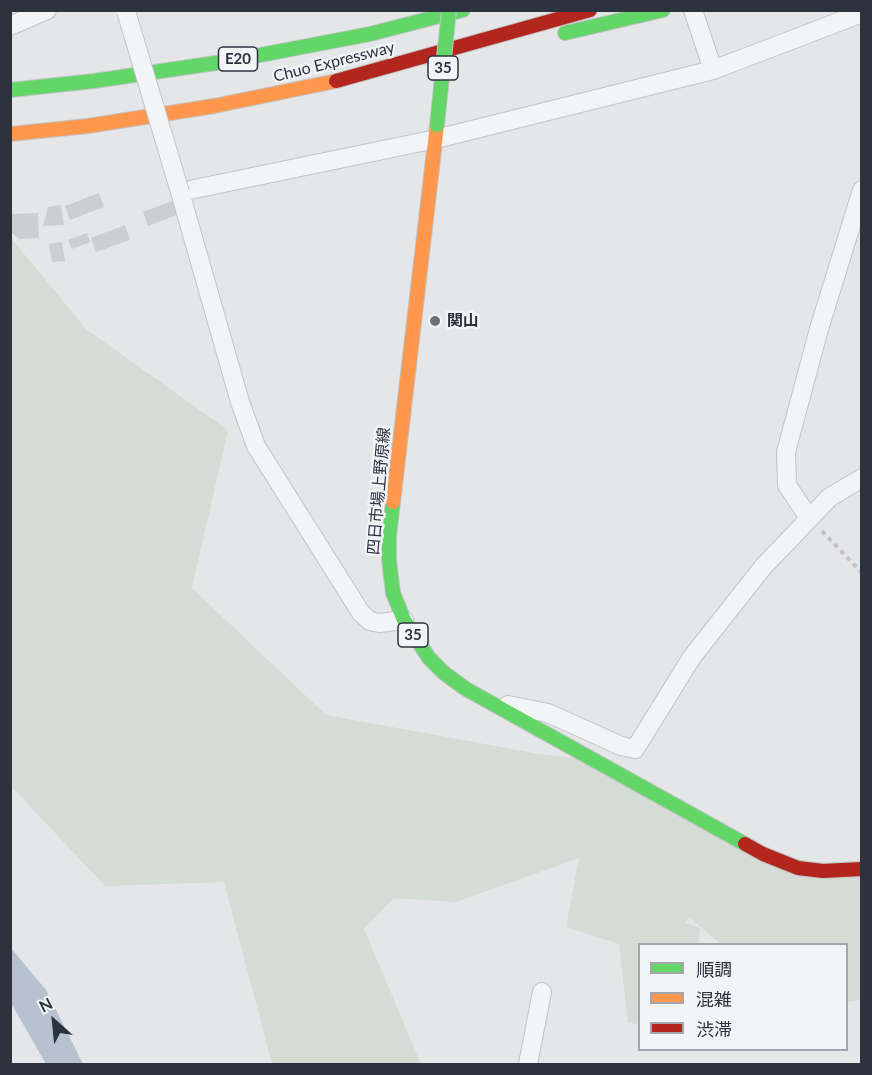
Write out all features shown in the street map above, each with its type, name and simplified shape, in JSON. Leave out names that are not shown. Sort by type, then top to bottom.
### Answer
[{"type":"main road","name":"四日市場上野原線","points":[[449,10],[389,537],[388,560],[393,593],[404,620],[429,658],[444,673],[466,689],[763,854],[798,868],[824,871],[861,869]]},
{"type":"main road","name":"Chuo Expressway","points":[[10,90],[94,81],[229,61],[370,34],[463,10]]},
{"type":"main road","name":"Chuo Expressway","points":[[10,134],[88,126],[203,108],[333,82],[590,10]]},
{"type":"main road","points":[[333,82],[548,37],[663,10]]},
{"type":"street","points":[[10,26],[47,10]]},
{"type":"street","points":[[693,10],[713,70]]},
{"type":"street","points":[[125,11],[240,402],[256,446],[361,613],[370,621],[380,623],[404,620]]},
{"type":"street","points":[[180,192],[713,70],[861,13]]},
{"type":"street","points":[[809,518],[786,486],[786,452],[819,329],[861,190]]},
{"type":"street","points":[[486,700],[548,713],[621,746],[635,749],[692,657],[763,567],[831,497],[861,478]]},
{"type":"street","points":[[528,1065],[542,993]]},
{"type":"path","points":[[809,518],[861,573]]},
{"type":"shaded area","points":[[10,237],[87,330],[228,430],[192,588],[326,715],[539,754],[592,760],[763,854],[861,869],[861,1000],[848,1002],[848,943],[720,943],[689,917],[685,923],[700,928],[698,943],[638,943],[638,1024],[628,1023],[619,944],[566,927],[579,858],[456,902],[394,898],[364,929],[421,1064],[272,1064],[224,882],[105,886],[11,786]]},
{"type":"water","points":[[11,948],[46,990],[83,1064],[46,1064],[11,1003]]},
{"type":"building","points":[[99,193],[104,207],[70,220],[65,206]]},
{"type":"building","points":[[177,199],[182,213],[148,226],[143,212]]},
{"type":"building","points":[[61,205],[64,225],[43,226],[48,207]]},
{"type":"building","points":[[38,213],[39,238],[19,239],[10,231],[10,214]]},
{"type":"building","points":[[125,225],[130,240],[96,252],[91,238]]},
{"type":"building","points":[[87,233],[90,242],[72,249],[68,240]]},
{"type":"building","points":[[62,242],[65,261],[52,262],[49,244]]},
{"type":"traffic: fast","points":[[437,125],[449,10]]},
{"type":"traffic: fast","points":[[10,90],[94,81],[229,61],[370,34],[463,10]]},
{"type":"traffic: fast","points":[[565,33],[663,10]]},
{"type":"traffic: fast","points":[[393,502],[389,537],[393,593],[404,620],[429,658],[444,673],[466,689],[745,844]]},
{"type":"traffic: slow","points":[[10,134],[88,126],[214,106],[336,81]]},
{"type":"traffic: slow","points":[[393,502],[437,125]]},
{"type":"traffic: jam","points":[[336,81],[590,10]]},
{"type":"traffic: jam","points":[[745,844],[798,868],[823,871],[862,869]]},
{"type":"place","name":"関山","points":[[435,321]]}]
